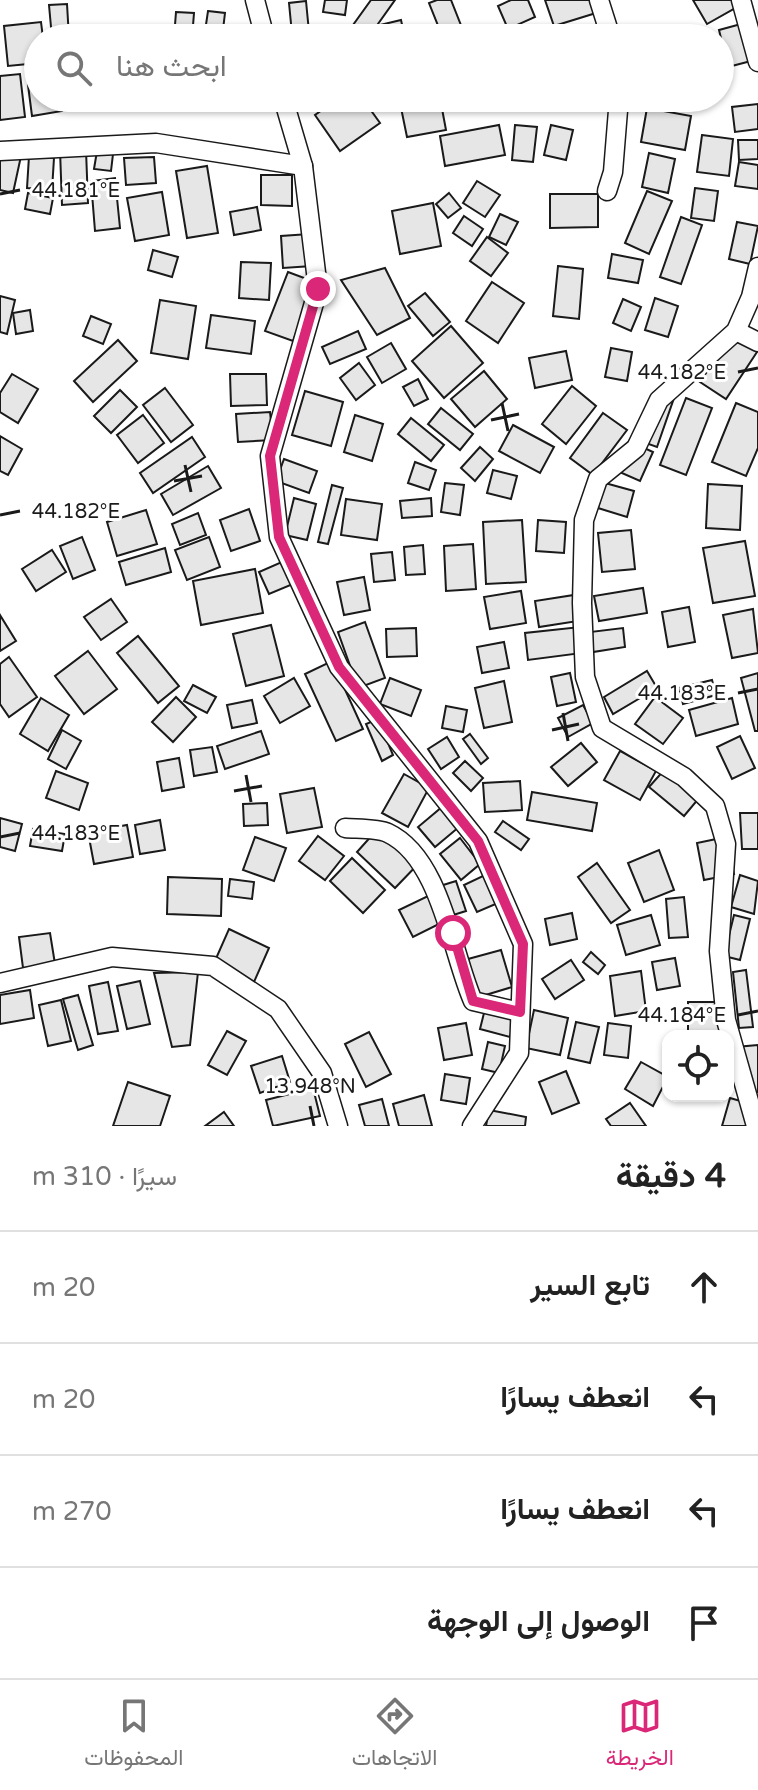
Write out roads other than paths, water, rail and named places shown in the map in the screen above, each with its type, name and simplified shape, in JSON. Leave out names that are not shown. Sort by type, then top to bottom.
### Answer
[{"type":"street","points":[[255,0],[261,24]]},
{"type":"street","points":[[599,0],[607,24]]},
{"type":"street","points":[[741,0],[758,62]]},
{"type":"street","points":[[287,112],[303,166],[318,289],[270,456],[279,537],[339,667],[478,841],[523,944],[519,1053],[472,1126]]},
{"type":"street","points":[[607,191],[613,172],[618,112]]},
{"type":"street","points":[[0,151],[156,143],[303,166]]},
{"type":"street","points":[[756,1126],[726,1020],[719,951],[726,844],[715,806],[684,777],[602,728],[585,677],[582,603],[584,520],[598,479],[636,448],[659,400],[736,331],[751,297],[758,267]]},
{"type":"street","points":[[736,331],[758,342]]},
{"type":"street","points":[[345,828],[388,833],[420,861],[453,933],[473,1001],[520,1012]]},
{"type":"street","points":[[0,983],[112,957],[213,966],[278,1009],[322,1073],[338,1126]]}]
